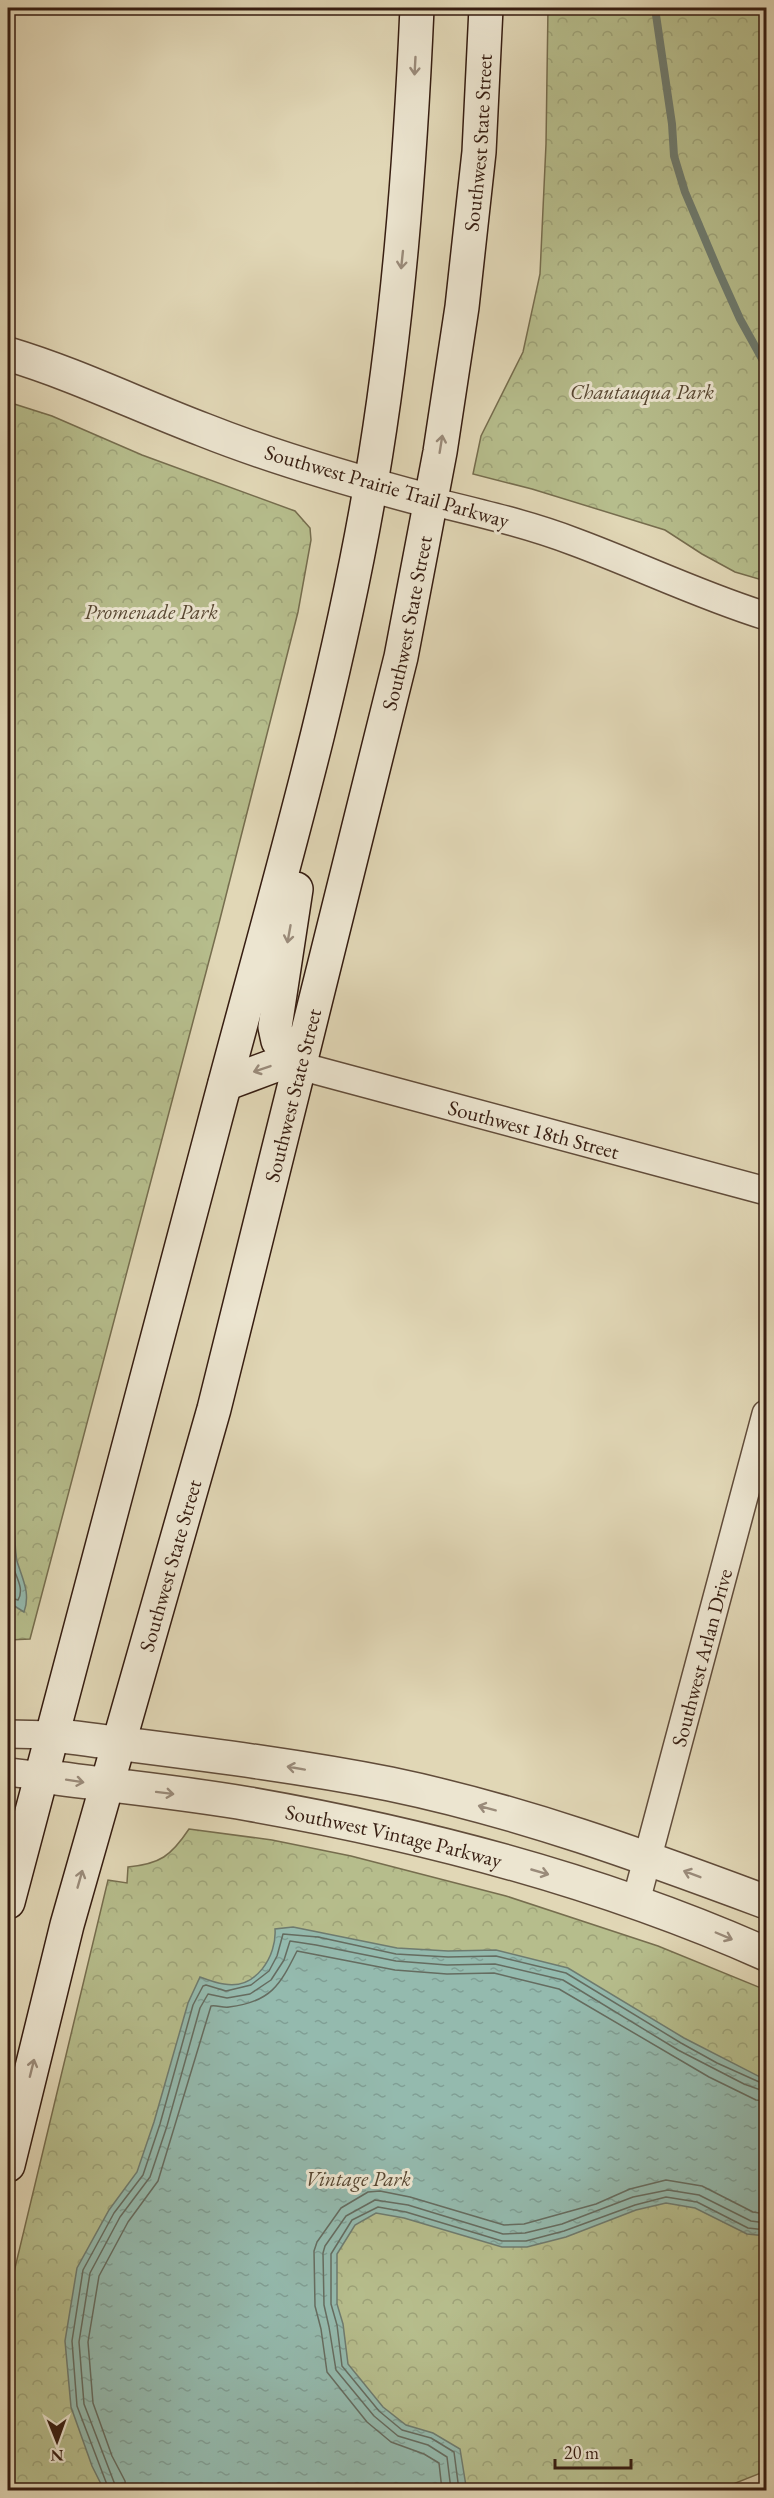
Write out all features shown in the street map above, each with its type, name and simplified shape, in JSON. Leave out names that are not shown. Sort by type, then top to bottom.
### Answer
[{"type":"main road","points":[[8,1902],[225,1084],[344,620],[371,485],[387,387],[405,233],[417,8]]},
{"type":"main road","name":"Southwest State Street","points":[[8,2165],[67,1925],[214,1409],[300,1066],[339,898],[401,657],[462,307],[479,152],[486,8]]},
{"type":"main road","name":"Southwest Prairie Trail Parkway","points":[[8,354],[49,366],[204,430],[371,485],[430,501]]},
{"type":"main road","points":[[300,1066],[278,1041],[276,1015],[304,845],[312,751]]},
{"type":"main road","points":[[225,1084],[276,1065],[300,1066]]},
{"type":"main road","points":[[54,1735],[255,1760],[390,1785],[523,1818],[647,1857],[766,1902]]},
{"type":"main road","name":"Southwest Vintage Parkway","points":[[42,1776],[246,1804],[380,1829],[636,1900],[766,1954]]},
{"type":"street","name":"Southwest Prairie Trail Parkway","points":[[430,501],[528,525],[625,561],[717,601],[766,616]]},
{"type":"street","name":"Southwest 18th Street","points":[[300,1066],[766,1191]]},
{"type":"street","name":"Southwest Arlan Drive","points":[[636,1900],[766,1414]]},
{"type":"street","points":[[8,1734],[54,1735]]},
{"type":"street","name":"Southwest Vintage Parkway","points":[[8,1772],[42,1776]]},
{"type":"green space","name":"Chautauqua Park","points":[[548,8],[766,8],[766,581],[735,572],[665,530],[532,489],[473,474],[481,436],[523,352],[540,274],[546,144]]},
{"type":"green space","name":"Promenade Park","points":[[8,402],[52,416],[142,455],[295,511],[310,528],[311,540],[298,612],[219,923],[30,1639],[8,1640]]},
{"type":"green space","name":"Vintage Park","points":[[189,1829],[272,1840],[351,1856],[506,1896],[658,1946],[766,1990],[766,2471],[718,2490],[8,2490],[8,2297],[108,1880],[127,1883],[128,1867],[148,1864],[164,1857]]},
{"type":"water","points":[[8,1509],[14,1528],[17,1561],[27,1598],[24,1612],[8,1602]]},
{"type":"water","points":[[293,1927],[397,1948],[448,1951],[496,1950],[568,1968],[684,2038],[766,2080],[766,2236],[747,2234],[695,2208],[666,2203],[636,2210],[566,2237],[527,2247],[502,2247],[404,2218],[376,2213],[355,2225],[337,2254],[337,2304],[343,2324],[348,2364],[383,2407],[406,2425],[433,2433],[460,2449],[466,2486],[463,2490],[104,2490],[92,2466],[71,2407],[65,2341],[77,2268],[109,2210],[137,2172],[154,2122],[188,2003],[200,1977],[224,1984],[246,1982],[262,1969],[268,1960],[275,1939],[275,1929]]},
{"type":"waterway","points":[[655,8],[672,124],[674,156],[685,192],[740,319],[766,366]]}]
